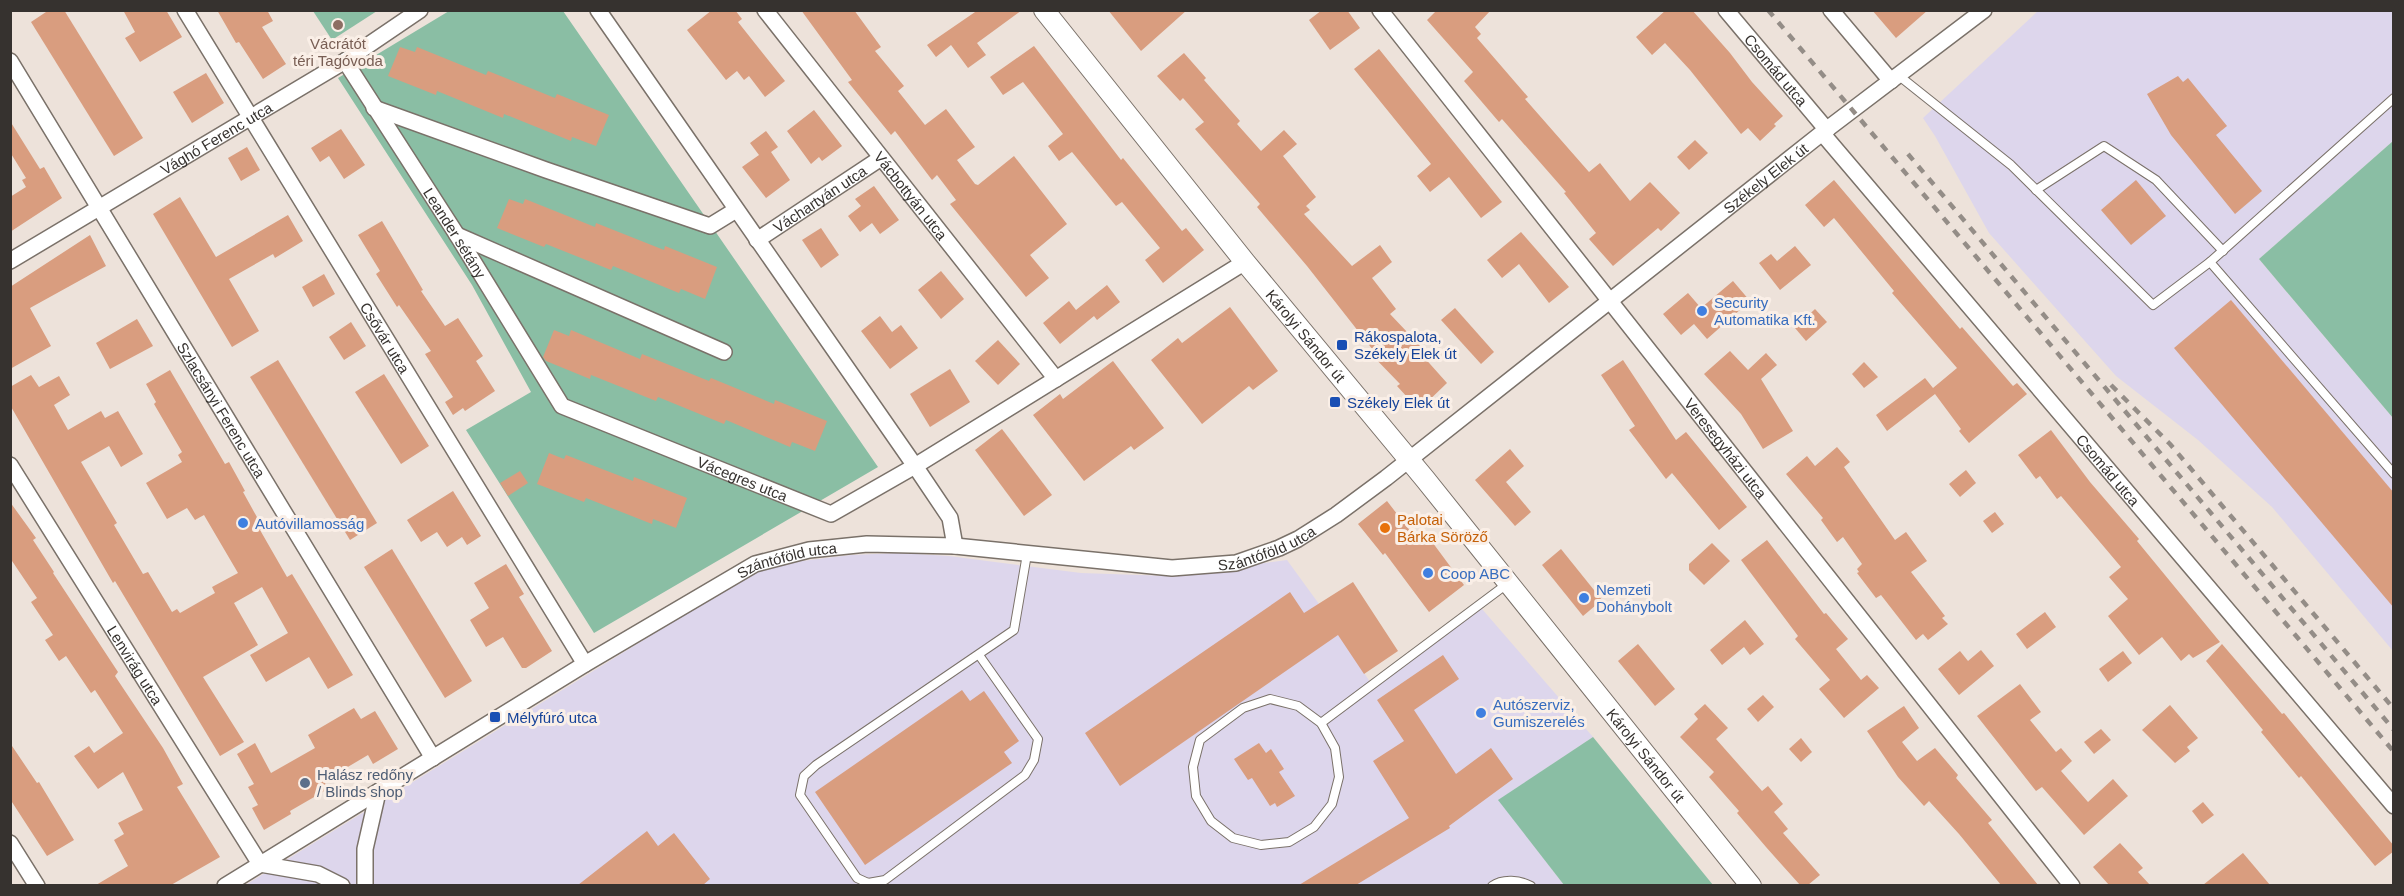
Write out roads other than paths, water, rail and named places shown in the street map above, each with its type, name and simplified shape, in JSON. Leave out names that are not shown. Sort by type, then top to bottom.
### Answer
[{"type":"street","name":"Csővár utca","points":[[185,10],[585,664]]},
{"type":"street","name":"Vághó Ferenc utca","points":[[10,261],[345,61],[420,10]]},
{"type":"street","points":[[598,10],[950,518],[955,546]]},
{"type":"street","name":"Vácbottyán utca","points":[[765,10],[1056,380]]},
{"type":"street","name":"Károlyi Sándor út","points":[[1044,10],[1245,262],[1408,461],[1425,478],[1751,885]]},
{"type":"street","name":"Veresegyházi utca","points":[[1380,10],[2072,885]]},
{"type":"street","name":"Csomád utca","points":[[1726,10],[1824,132],[2394,806]]},
{"type":"street","points":[[1831,10],[1894,78]]},
{"type":"street","name":"Székely Elek út","points":[[1408,461],[1824,132],[1984,10]]},
{"type":"street","name":"Szlacsányi Ferenc utca","points":[[10,61],[433,758]]},
{"type":"street","name":"Leander sétány","points":[[345,61],[562,406]]},
{"type":"street","points":[[374,108],[710,226],[736,210]]},
{"type":"street","name":"Váchartyán utca","points":[[757,240],[881,158]]},
{"type":"street","points":[[457,236],[724,352]]},
{"type":"street","points":[[915,466],[1245,262]]},
{"type":"street","name":"Vácegres utca","points":[[562,406],[831,514],[915,466]]},
{"type":"street","name":"Szántóföld utca","points":[[225,885],[585,664],[755,564],[809,550],[867,544],[955,546],[1172,568],[1236,563],[1298,539],[1336,515],[1408,461]]},
{"type":"street","name":"Lenvirág utca","points":[[10,465],[260,864]]},
{"type":"street","points":[[365,885],[365,849],[378,792]]},
{"type":"street","points":[[10,843],[37,885]]},
{"type":"street","points":[[260,864],[318,874],[342,885]]},
{"type":"lane","points":[[1894,78],[2011,165],[2152,305],[2223,251],[2394,98]]},
{"type":"lane","points":[[2036,190],[2104,146],[2156,180],[2223,251]]},
{"type":"lane","points":[[2210,262],[2394,474]]},
{"type":"lane","points":[[978,655],[1038,739],[1034,760],[1025,775],[885,880],[868,883],[857,878],[800,795],[804,777],[816,765],[1014,630],[1027,554]]},
{"type":"lane","points":[[1321,723],[1508,584]]},
{"type":"lane","points":[[1270,699],[1298,706],[1321,723],[1335,748],[1339,777],[1332,804],[1314,827],[1290,842],[1261,846],[1233,838],[1211,820],[1196,796],[1193,767],[1200,740],[1243,708],[1270,699]]},
{"type":"lane","points":[[1492,885],[1495,882],[1521,880],[1532,885]]},
{"type":"railway","points":[[1768,10],[2394,752]]},
{"type":"railway","points":[[1908,154],[2394,730]]},
{"type":"railway","points":[[2111,385],[2170,444],[2394,709]]},
{"type":"place","name":"Vácrátót téri Tagóvoda","points":[[338,25]]},
{"type":"place","name":"Security Automatika Kft.","points":[[1702,311]]},
{"type":"place","name":"Rákospalota, Székely Elek út","points":[[1342,345]]},
{"type":"place","name":"Székely Elek út","points":[[1335,402]]},
{"type":"place","name":"Autóvillamosság","points":[[243,523]]},
{"type":"place","name":"Palotai Bárka Söröző","points":[[1385,528]]},
{"type":"place","name":"Coop ABC","points":[[1428,573]]},
{"type":"place","name":"Nemzeti Dohánybolt","points":[[1584,598]]},
{"type":"place","name":"Autószerviz, Gumiszerelés","points":[[1481,713]]},
{"type":"place","name":"Mélyfúró utca","points":[[495,717]]},
{"type":"place","name":"Halász redőny / Blinds shop","points":[[305,783]]}]
